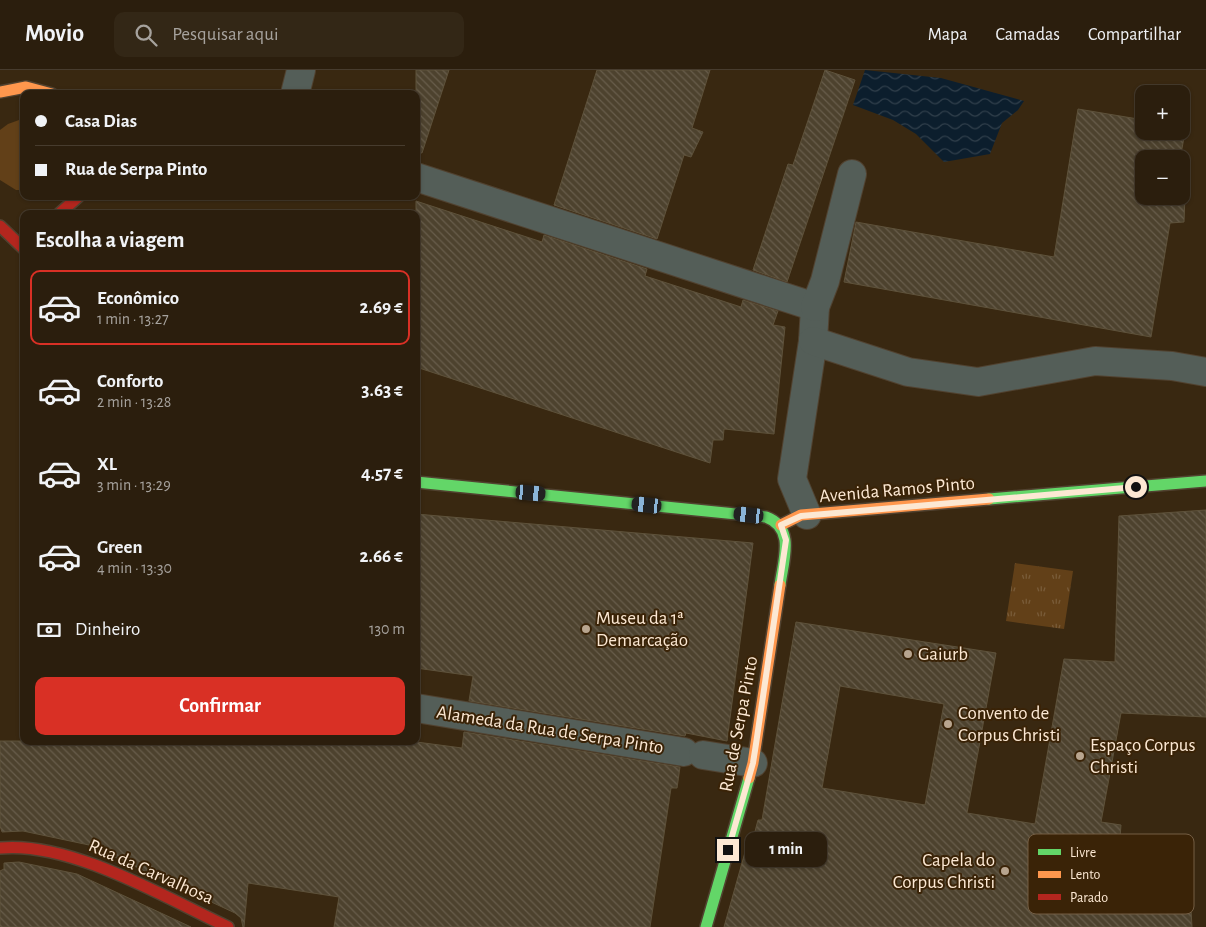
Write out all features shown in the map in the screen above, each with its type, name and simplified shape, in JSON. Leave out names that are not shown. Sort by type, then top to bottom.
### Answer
[{"type":"street","points":[[296,90],[301,70]]},
{"type":"street","points":[[0,92],[12,87],[38,88],[43,90]]},
{"type":"street","points":[[808,515],[792,479],[813,341],[815,307],[825,280],[852,174]]},
{"type":"street","points":[[420,178],[815,307]]},
{"type":"street","points":[[64,210],[75,200]]},
{"type":"street","points":[[0,218],[16,222]]},
{"type":"street","points":[[0,226],[20,245]]},
{"type":"street","points":[[813,341],[908,372],[978,382],[1095,361],[1172,366],[1206,372]]},
{"type":"street","name":"Avenida Ramos Pinto","points":[[781,525],[808,515],[1206,481]]},
{"type":"street","points":[[420,482],[766,517],[781,525]]},
{"type":"street","name":"Rua de Serpa Pinto","points":[[706,927],[753,763],[786,540],[781,525]]},
{"type":"street","name":"Alameda da Rua de Serpa Pinto","points":[[420,709],[753,763]]},
{"type":"street","name":"Rua da Carvalhosa","points":[[0,848],[20,846],[82,859],[228,927]]},
{"type":"green space","points":[[20,120],[20,190],[16,190],[0,180],[0,130],[8,124]]},
{"type":"green space","points":[[1015,563],[1073,571],[1064,629],[1006,621]]},
{"type":"water","points":[[865,70],[941,78],[1024,101],[1018,110],[1002,123],[990,154],[944,162],[916,134],[893,120],[853,105]]},
{"type":"building","points":[[416,70],[449,70],[422,153],[420,153],[420,90],[416,90]]},
{"type":"building","points":[[597,70],[710,70],[692,128],[703,132],[691,157],[684,155],[657,239],[554,205]]},
{"type":"building","points":[[825,70],[855,80],[787,282],[753,270],[788,164],[793,165]]},
{"type":"building","points":[[1078,109],[1135,118],[1135,140],[1184,140],[1182,150],[1135,150],[1135,205],[1185,205],[1184,222],[1170,223],[1151,337],[844,282],[856,222],[1054,257]]},
{"type":"building","points":[[416,201],[542,242],[544,235],[647,269],[645,276],[741,307],[743,300],[778,311],[773,325],[785,327],[774,434],[724,429],[723,440],[713,440],[710,463],[420,368],[420,210],[416,210]]},
{"type":"building","name":"Convento de Corpus Christi","points":[[1206,510],[1206,717],[1121,713],[1101,822],[1121,825],[1120,834],[1028,834],[1028,914],[1191,914],[1192,927],[724,927],[749,838],[753,839],[758,820],[762,820],[796,622],[996,653],[967,813],[1035,824],[1064,659],[1115,662],[1119,516]],"holes":[[[840,686],[944,704],[925,805],[822,788]]]},
{"type":"building","points":[[420,514],[753,543],[727,741],[686,733],[685,736],[469,701],[473,676],[420,669]]},
{"type":"building","points":[[464,732],[680,767],[677,788],[671,788],[650,927],[334,927],[339,897],[248,883],[243,927],[241,918],[235,913],[89,845],[23,831],[2,832],[0,826],[0,741],[20,741],[20,745],[420,745],[420,742],[462,748]]},
{"type":"building","points":[[19,862],[77,874],[191,927],[0,927],[0,871],[4,869],[4,863]]},
{"type":"traffic: fast","points":[[989,499],[1206,481]]},
{"type":"traffic: fast","points":[[420,482],[766,517],[775,522],[781,529],[784,537],[785,556],[780,585]]},
{"type":"traffic: fast","points":[[706,927],[749,778]]},
{"type":"traffic: slow","points":[[0,92],[26,87],[37,90]]},
{"type":"traffic: slow","points":[[781,525],[801,515],[989,499]]},
{"type":"traffic: slow","points":[[749,778],[753,763],[780,585]]},
{"type":"traffic: jam","points":[[63,210],[75,200]]},
{"type":"traffic: jam","points":[[0,226],[20,245]]},
{"type":"traffic: jam","points":[[0,848],[28,848],[57,853],[86,862],[146,887],[228,927]]},
{"type":"place","name":"Museu da 1ª Demarcação","points":[[586,629]]},
{"type":"place","name":"Gaiurb","points":[[908,654]]},
{"type":"place","name":"Convento de Corpus Christi","points":[[948,724]]},
{"type":"place","name":"Espaço Corpus Christi","points":[[1080,756]]},
{"type":"place","name":"Capela do Corpus Christi","points":[[1005,871]]},
{"type":"route","points":[[728,850],[753,763],[779,598],[786,540],[785,532],[781,525],[801,516],[1136,487]]}]
